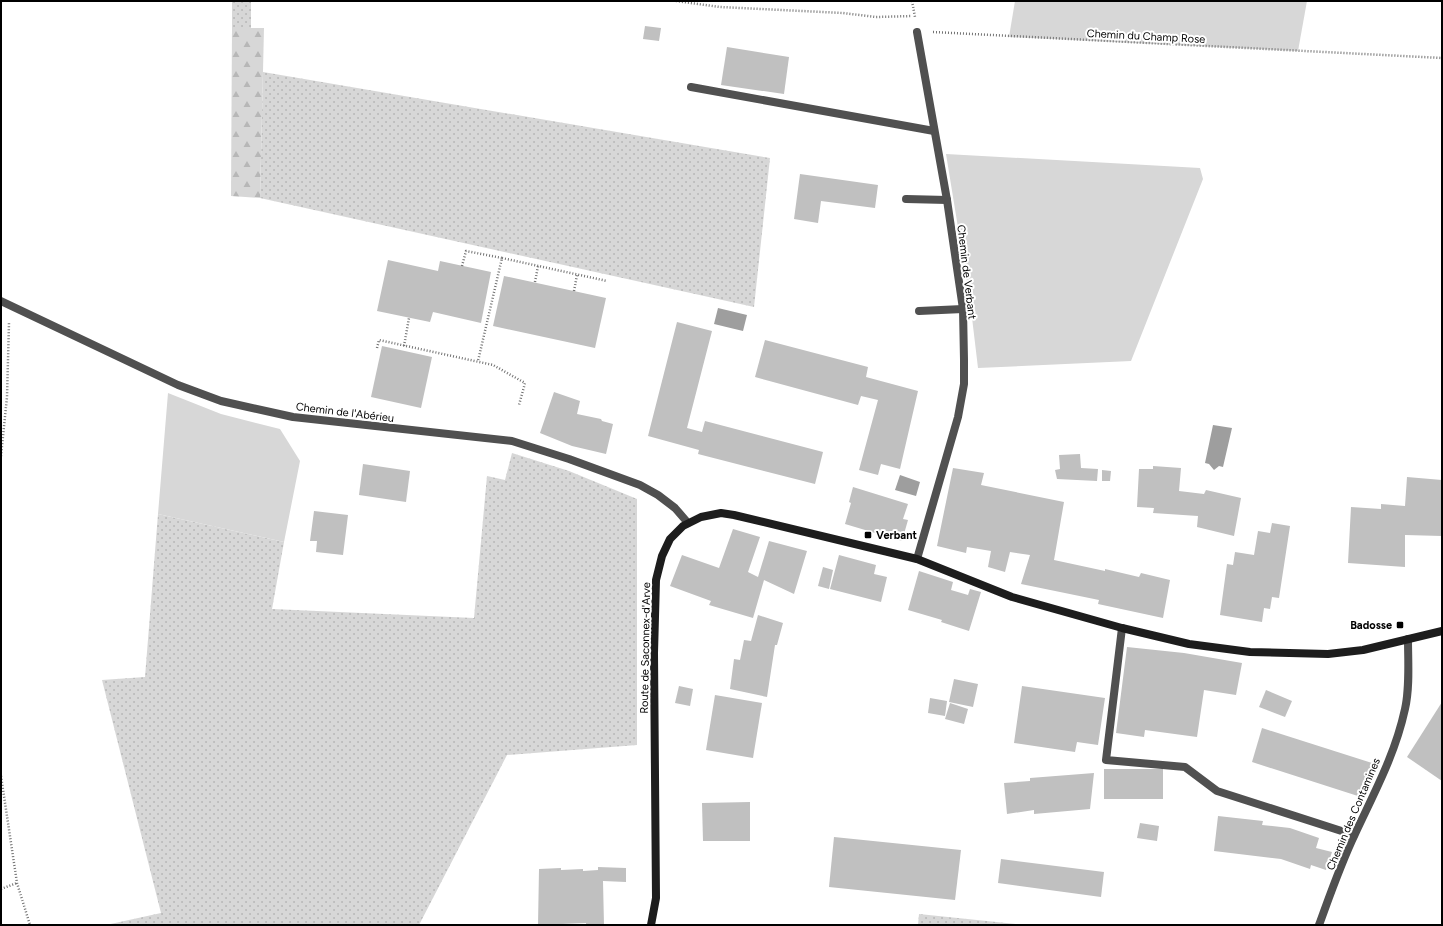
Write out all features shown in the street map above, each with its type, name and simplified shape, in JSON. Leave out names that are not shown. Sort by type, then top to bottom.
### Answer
[{"type":"street","name":"Chemin de Verbant","points":[[917,32],[947,200],[963,309],[964,384],[958,417],[917,559]]},
{"type":"street","points":[[691,87],[934,131]]},
{"type":"street","points":[[906,199],[947,200]]},
{"type":"street","name":"Chemin de l'Abérieu","points":[[1,301],[178,385],[221,400],[293,417],[512,441],[569,459],[640,485],[658,495],[675,508],[688,523]]},
{"type":"street","points":[[919,311],[963,309]]},
{"type":"street","name":"Route de Saconnex-d'Arve","points":[[651,925],[656,898],[654,653],[656,580],[662,556],[670,539],[688,523],[710,515],[734,515],[917,559],[1012,597],[1122,628],[1211,647],[1287,654],[1352,652],[1442,631]]},
{"type":"street","points":[[1122,628],[1106,760],[1185,767],[1217,791],[1354,835]]},
{"type":"street","name":"Chemin des Contamines","points":[[1319,925],[1354,835],[1382,780],[1405,709],[1408,682],[1408,639]]},
{"type":"path","points":[[676,1],[720,7],[843,13],[876,17],[914,16]]},
{"type":"path","name":"Chemin du Champ Rose","points":[[917,32],[1442,58]]},
{"type":"path","points":[[462,266],[466,251],[607,281]]},
{"type":"path","points":[[478,361],[502,258]]},
{"type":"path","points":[[534,282],[538,266]]},
{"type":"path","points":[[574,291],[577,275]]},
{"type":"path","points":[[404,346],[409,318]]},
{"type":"path","points":[[1,456],[7,397],[9,322]]},
{"type":"path","points":[[377,348],[379,340],[493,365],[525,383],[520,405]]},
{"type":"path","points":[[1,776],[17,883],[30,925]]},
{"type":"path","points":[[1,889],[17,883]]},
{"type":"green space","points":[[232,1],[251,1],[251,28],[232,28]]},
{"type":"green space","points":[[1015,1],[1307,1],[1298,51],[1009,37]]},
{"type":"green space","points":[[232,28],[264,28],[260,198],[231,196]]},
{"type":"green space","points":[[263,72],[770,158],[754,307],[260,198]]},
{"type":"green space","points":[[946,154],[1200,168],[1203,179],[1131,361],[978,368],[970,301]]},
{"type":"green space","points":[[168,393],[221,414],[280,429],[300,461],[284,542],[158,514]]},
{"type":"green space","points":[[512,453],[569,471],[637,499],[637,745],[507,755],[419,925],[106,925],[161,913],[102,680],[145,677],[158,514],[284,542],[272,609],[474,618],[487,476],[505,480]]},
{"type":"green space","points":[[919,914],[1025,925],[918,925]]},
{"type":"shaded area","points":[[718,308],[747,315],[743,331],[714,324]]},
{"type":"shaded area","points":[[1213,425],[1232,428],[1223,467],[1219,466],[1214,470],[1209,464],[1205,463]]},
{"type":"shaded area","points":[[900,475],[920,482],[916,496],[895,490]]},
{"type":"building","points":[[645,26],[661,28],[659,41],[643,39]]},
{"type":"building","points":[[727,47],[789,57],[784,94],[721,85]]},
{"type":"building","points":[[800,174],[878,185],[875,208],[821,201],[818,223],[794,219]]},
{"type":"building","points":[[388,260],[438,271],[440,261],[491,272],[481,323],[433,312],[430,322],[377,311]]},
{"type":"building","points":[[504,276],[606,298],[595,348],[493,326]]},
{"type":"building","points":[[677,322],[712,331],[687,428],[702,432],[705,421],[823,452],[815,484],[698,454],[699,450],[648,436]]},
{"type":"building","points":[[765,340],[868,367],[866,377],[918,391],[900,469],[881,464],[878,475],[859,470],[878,400],[861,396],[858,405],[755,377]]},
{"type":"building","points":[[382,346],[432,357],[421,408],[371,397]]},
{"type":"building","points":[[554,392],[580,401],[577,414],[601,419],[602,421],[613,424],[606,454],[572,446],[540,433]]},
{"type":"building","points":[[1080,454],[1081,468],[1098,469],[1097,481],[1057,479],[1055,470],[1060,469],[1059,455]]},
{"type":"building","points":[[363,464],[410,471],[406,502],[359,495]]},
{"type":"building","points":[[1153,466],[1181,468],[1179,491],[1204,494],[1206,490],[1241,498],[1234,536],[1197,527],[1198,516],[1153,513],[1154,508],[1137,507],[1139,469],[1153,469]]},
{"type":"building","points":[[953,468],[984,473],[981,485],[1064,502],[1054,560],[1139,577],[1141,573],[1170,580],[1163,618],[1098,604],[1099,600],[1021,584],[1030,555],[1010,552],[1005,572],[988,567],[991,551],[967,547],[966,553],[937,546]]},
{"type":"building","points":[[1102,470],[1111,471],[1110,481],[1102,481]]},
{"type":"building","points":[[1407,477],[1442,480],[1442,536],[1405,535],[1405,567],[1348,563],[1351,507],[1381,509],[1381,504],[1405,506]]},
{"type":"building","points":[[853,487],[908,504],[903,519],[908,520],[902,541],[845,524],[851,503],[849,502]]},
{"type":"building","points":[[314,511],[348,515],[343,555],[316,552],[317,541],[310,541]]},
{"type":"building","points":[[1272,523],[1290,526],[1279,598],[1272,597],[1270,609],[1264,608],[1262,622],[1220,615],[1227,564],[1233,565],[1235,552],[1254,555],[1258,531],[1270,533]]},
{"type":"building","points":[[733,529],[760,537],[748,572],[758,577],[769,541],[807,551],[794,594],[764,580],[753,618],[709,605],[711,601],[670,586],[682,555],[719,568]]},
{"type":"building","points":[[839,555],[876,565],[874,574],[887,577],[881,602],[830,589]]},
{"type":"building","points":[[823,567],[833,570],[829,589],[818,586]]},
{"type":"building","points":[[919,571],[953,582],[951,590],[968,595],[970,589],[981,592],[969,631],[941,622],[942,620],[908,610]]},
{"type":"building","points":[[758,615],[783,623],[777,645],[775,645],[767,697],[730,689],[734,659],[740,660],[744,640],[751,641]]},
{"type":"building","points":[[1127,647],[1184,653],[1242,663],[1236,695],[1204,690],[1197,737],[1145,730],[1144,737],[1116,733]]},
{"type":"building","points":[[954,679],[978,684],[973,707],[949,702]]},
{"type":"building","points":[[679,686],[693,689],[690,706],[675,703]]},
{"type":"building","points":[[1022,686],[1105,698],[1098,745],[1077,742],[1075,752],[1014,743]]},
{"type":"building","points":[[1266,690],[1292,701],[1285,717],[1259,707]]},
{"type":"building","points":[[715,695],[762,703],[753,758],[706,750]]},
{"type":"building","points":[[930,698],[947,701],[945,716],[928,713]]},
{"type":"building","points":[[1442,702],[1442,781],[1407,757]]},
{"type":"building","points":[[950,703],[968,709],[964,724],[945,719]]},
{"type":"building","points":[[1262,728],[1372,763],[1361,797],[1252,762]]},
{"type":"building","points":[[1104,769],[1163,769],[1163,799],[1104,799]]},
{"type":"building","points":[[1094,773],[1090,809],[1034,814],[1034,810],[1007,814],[1004,783],[1030,781],[1030,778]]},
{"type":"building","points":[[750,802],[750,841],[703,841],[702,803]]},
{"type":"building","points":[[1218,816],[1263,821],[1262,825],[1290,828],[1319,838],[1316,848],[1332,852],[1326,870],[1311,865],[1310,869],[1281,859],[1214,851]]},
{"type":"building","points":[[1140,823],[1159,826],[1157,841],[1137,838]]},
{"type":"building","points":[[834,837],[961,850],[955,900],[829,887]]},
{"type":"building","points":[[1001,859],[1104,872],[1101,897],[998,883]]},
{"type":"building","points":[[598,867],[626,868],[626,882],[603,881],[604,925],[586,925],[586,923],[538,925],[539,869],[583,869],[583,871],[598,870]]},
{"type":"place","name":"Verbant","points":[[868,535]]},
{"type":"place","name":"Badosse","points":[[1400,625]]}]
